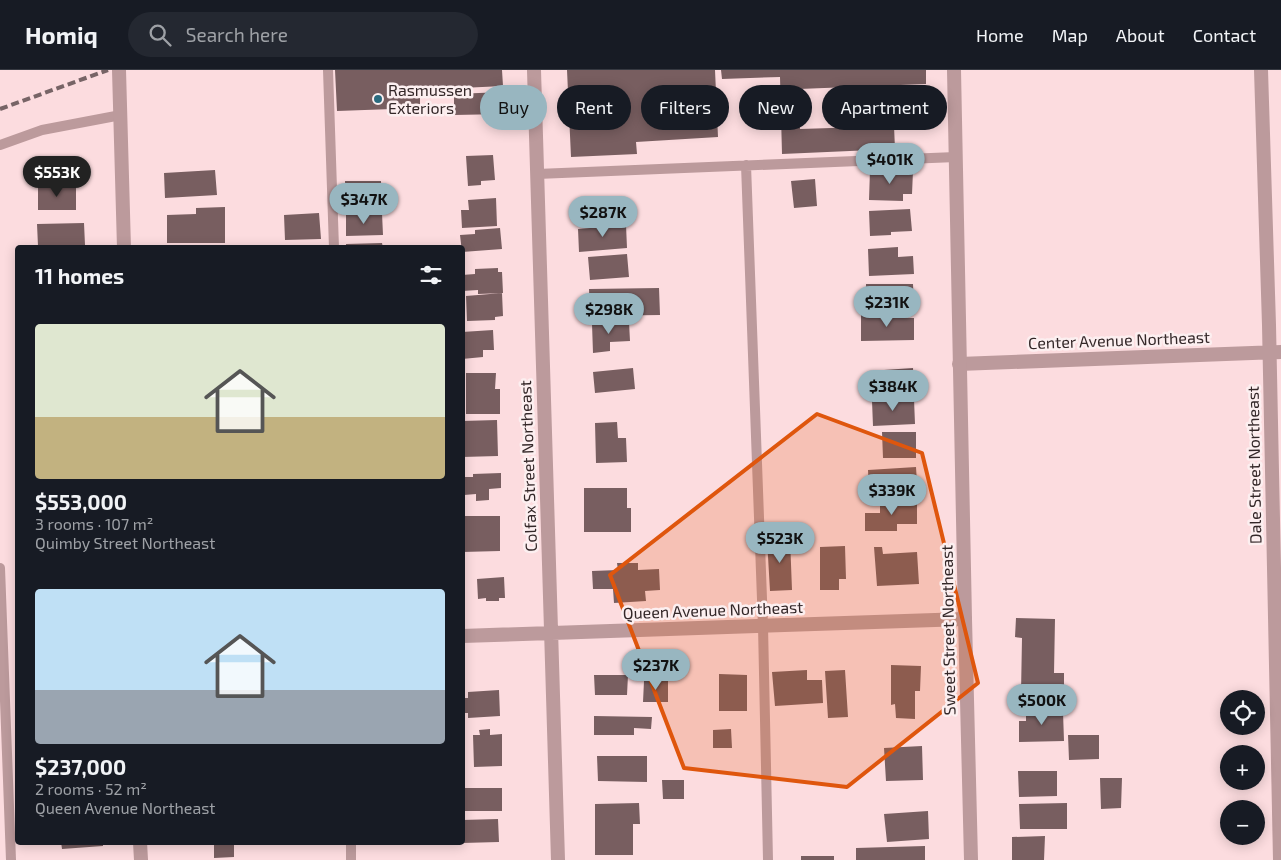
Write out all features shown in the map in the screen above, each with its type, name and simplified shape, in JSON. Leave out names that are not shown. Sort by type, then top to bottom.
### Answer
[{"type":"street","points":[[119,70],[124,245]]},
{"type":"street","name":"Colfax Street Northeast","points":[[534,70],[558,860]]},
{"type":"street","name":"Sweet Street Northeast","points":[[954,70],[971,860]]},
{"type":"street","name":"Dale Street Northeast","points":[[1261,70],[1275,352],[1280,860]]},
{"type":"street","name":"Center Avenue Northeast","points":[[959,364],[1275,352]]},
{"type":"street","name":"Queen Avenue Northeast","points":[[465,636],[965,618]]},
{"type":"street","points":[[140,845],[140,860]]},
{"type":"lane","points":[[328,70],[334,245]]},
{"type":"lane","points":[[0,145],[42,130],[120,115]]},
{"type":"lane","points":[[537,174],[956,157]]},
{"type":"lane","points":[[746,165],[768,860]]},
{"type":"lane","points":[[0,568],[11,860]]},
{"type":"lane","points":[[351,845],[351,860]]},
{"type":"highlighted area","points":[[817,414],[922,453],[978,683],[847,787],[684,768],[610,575]]},
{"type":"building","name":"Rasmussen Exteriors","points":[[335,70],[502,70],[503,85],[420,90],[420,108],[337,111]]},
{"type":"building","points":[[567,70],[715,70],[716,85],[641,85],[641,130],[718,130],[718,137],[636,142],[637,154],[571,157],[570,130],[631,130],[631,85],[568,85]]},
{"type":"building","points":[[721,70],[926,70],[926,84],[822,85],[822,88],[812,88],[812,85],[780,85],[780,77],[722,79]]},
{"type":"building","points":[[480,93],[480,114],[454,115],[454,94]]},
{"type":"building","points":[[822,128],[822,130],[894,130],[895,149],[782,154],[781,130]]},
{"type":"building","points":[[493,155],[495,180],[481,181],[481,185],[468,186],[466,156]]},
{"type":"building","points":[[215,170],[217,195],[165,198],[164,173]]},
{"type":"building","points":[[870,170],[913,171],[912,194],[903,194],[903,201],[869,200]]},
{"type":"building","points":[[815,179],[817,206],[794,208],[791,181]]},
{"type":"building","points":[[345,181],[381,181],[382,206],[346,206]]},
{"type":"building","points":[[38,185],[76,185],[76,210],[38,210]]},
{"type":"building","points":[[496,198],[497,226],[462,228],[461,210],[469,210],[468,200]]},
{"type":"building","points":[[225,207],[225,243],[167,243],[167,215],[196,214],[196,208]]},
{"type":"building","points":[[910,209],[912,231],[870,236],[869,211]]},
{"type":"building","points":[[319,213],[321,239],[285,240],[284,215]]},
{"type":"building","points":[[382,213],[383,235],[346,236],[346,214]]},
{"type":"building","points":[[84,223],[85,245],[38,245],[37,224]]},
{"type":"building","points":[[626,225],[627,248],[579,252],[578,229]]},
{"type":"building","points":[[500,228],[502,249],[465,252],[465,245],[461,245],[460,235],[475,234],[475,230]]},
{"type":"building","points":[[382,243],[382,245],[346,245]]},
{"type":"building","points":[[898,247],[898,257],[913,256],[914,274],[869,276],[868,249]]},
{"type":"building","points":[[627,254],[629,277],[590,280],[588,257]]},
{"type":"building","points":[[498,268],[498,272],[502,272],[503,293],[478,294],[478,290],[465,291],[465,275],[475,274],[475,269]]},
{"type":"building","points":[[866,284],[913,284],[914,310],[866,311]]},
{"type":"building","points":[[659,288],[660,315],[590,316],[589,289]]},
{"type":"building","points":[[502,293],[503,316],[495,317],[495,320],[467,321],[466,296]]},
{"type":"building","points":[[901,314],[901,318],[914,318],[914,340],[861,341],[861,315]]},
{"type":"building","points":[[629,322],[630,341],[610,342],[610,351],[593,353],[592,324]]},
{"type":"building","points":[[493,330],[494,350],[483,350],[483,357],[465,359],[465,332]]},
{"type":"building","points":[[633,368],[635,389],[595,393],[593,372]]},
{"type":"building","points":[[913,368],[914,388],[885,391],[884,370]]},
{"type":"building","points":[[466,373],[496,373],[495,389],[500,389],[500,414],[466,414]]},
{"type":"building","points":[[914,399],[915,424],[873,426],[872,401]]},
{"type":"building","points":[[497,420],[498,456],[465,457],[465,421]]},
{"type":"building","points":[[617,422],[618,438],[626,438],[627,462],[596,463],[595,423]]},
{"type":"building","points":[[882,432],[916,432],[916,458],[883,458]]},
{"type":"building","points":[[916,467],[917,483],[906,483],[907,490],[869,492],[868,470]]},
{"type":"building","points":[[501,473],[501,488],[489,489],[489,500],[476,501],[476,494],[465,495],[465,477],[473,477],[473,474]]},
{"type":"building","points":[[584,488],[627,488],[627,508],[631,508],[631,532],[584,532]]},
{"type":"building","points":[[880,502],[917,502],[917,524],[897,524],[897,531],[865,531],[865,513],[880,513]]},
{"type":"building","points":[[465,516],[500,516],[500,551],[465,552]]},
{"type":"building","points":[[790,538],[792,590],[770,591],[767,539]]},
{"type":"building","points":[[845,546],[846,579],[839,579],[839,590],[820,590],[820,547]]},
{"type":"building","points":[[874,547],[882,547],[883,554],[917,552],[919,584],[877,586]]},
{"type":"building","points":[[617,563],[638,563],[638,570],[659,569],[660,590],[645,591],[646,601],[614,603],[613,589],[593,589],[592,571],[618,570]]},
{"type":"building","points":[[504,577],[505,598],[499,598],[499,601],[486,601],[486,598],[478,599],[477,579]]},
{"type":"building","points":[[1016,618],[1055,619],[1054,673],[1064,673],[1064,695],[1021,693],[1022,638],[1015,637]]},
{"type":"building","points":[[891,665],[921,666],[920,691],[915,691],[915,719],[896,718],[895,704],[891,705]]},
{"type":"building","points":[[807,670],[807,680],[822,680],[823,703],[775,706],[772,672]]},
{"type":"building","points":[[845,670],[848,717],[828,718],[825,671]]},
{"type":"building","points":[[719,674],[747,675],[747,711],[719,711]]},
{"type":"building","points":[[594,675],[628,675],[627,695],[595,695]]},
{"type":"building","points":[[668,680],[668,702],[643,702],[644,681]]},
{"type":"building","points":[[499,690],[500,716],[468,718],[468,713],[465,713],[465,698],[468,698],[468,692]]},
{"type":"building","points":[[1026,708],[1049,708],[1050,712],[1063,712],[1064,741],[1019,742],[1019,721],[1026,721]]},
{"type":"building","points":[[594,716],[652,717],[651,729],[634,728],[634,735],[594,735]]},
{"type":"building","points":[[490,729],[490,735],[502,734],[502,766],[474,767],[473,735],[480,735],[479,730]]},
{"type":"building","points":[[731,729],[732,748],[713,748],[713,730]]},
{"type":"building","points":[[1068,735],[1099,735],[1099,759],[1069,760]]},
{"type":"building","points":[[922,746],[923,780],[886,781],[884,748]]},
{"type":"building","points":[[597,756],[647,756],[647,782],[598,781]]},
{"type":"building","points":[[1018,771],[1057,771],[1057,796],[1019,797]]},
{"type":"building","points":[[1100,778],[1122,778],[1121,808],[1101,809]]},
{"type":"building","points":[[662,780],[684,780],[684,799],[663,799]]},
{"type":"building","points":[[465,788],[502,788],[502,811],[465,811]]},
{"type":"building","points":[[639,803],[640,824],[633,824],[633,855],[595,855],[595,804]]},
{"type":"building","points":[[1067,803],[1067,829],[1020,829],[1019,804]]},
{"type":"building","points":[[928,811],[929,839],[887,842],[884,814]]},
{"type":"building","points":[[498,819],[499,842],[465,843],[465,820]]},
{"type":"building","points":[[1045,836],[1044,860],[1012,860],[1012,837]]},
{"type":"building","points":[[61,845],[103,845],[103,846],[62,849]]},
{"type":"building","points":[[214,845],[234,845],[234,857],[214,858]]},
{"type":"building","points":[[925,846],[925,860],[856,860],[856,848]]},
{"type":"building","points":[[801,856],[834,856],[834,860],[801,860]]},
{"type":"railway","points":[[0,109],[108,70]]},
{"type":"place","name":"Rasmussen Exteriors","points":[[378,99]]}]
